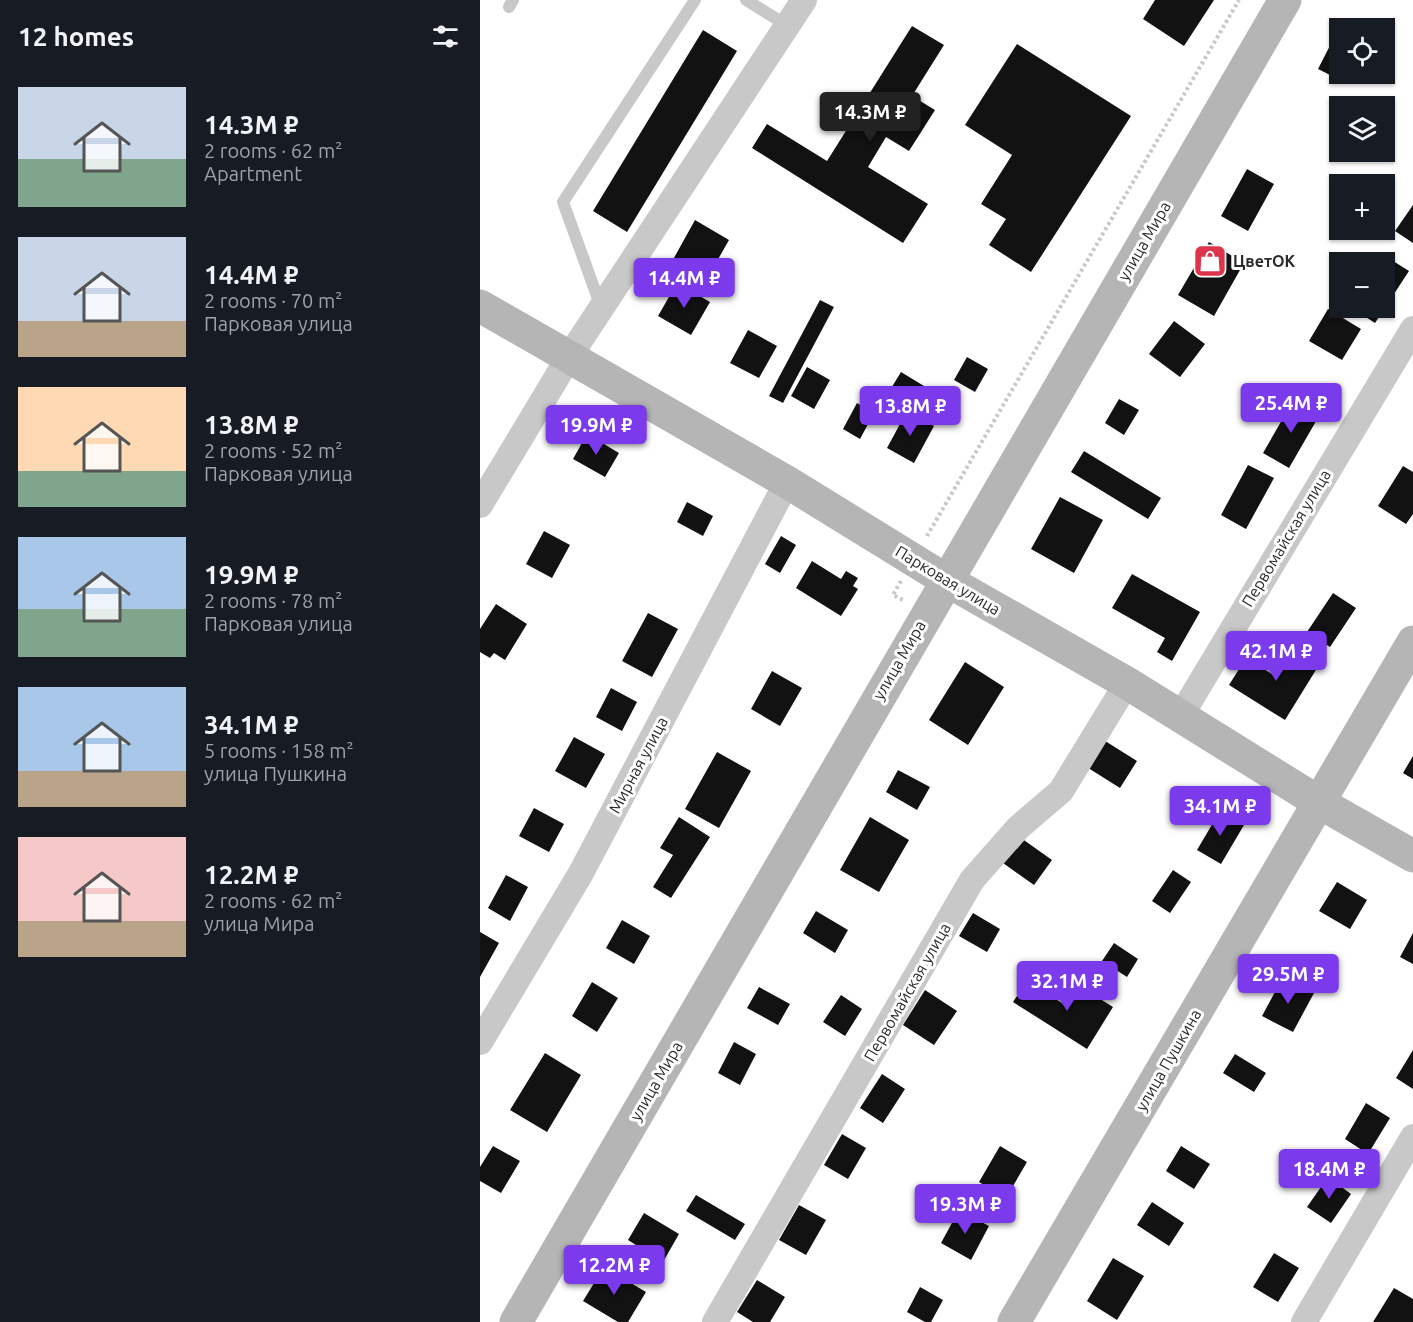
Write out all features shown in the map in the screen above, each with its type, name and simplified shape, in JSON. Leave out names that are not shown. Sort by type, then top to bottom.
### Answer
[{"type":"street","points":[[480,506],[569,357],[804,0]]},
{"type":"street","name":"улица Мира","points":[[516,1322],[1285,0]]},
{"type":"street","name":"Парковая улица","points":[[480,306],[787,482],[946,580],[1127,683],[1320,803],[1413,856]]},
{"type":"street","name":"Первомайская улица","points":[[1180,717],[1413,329]]},
{"type":"street","name":"Мирная улица","points":[[480,1042],[581,873],[787,482]]},
{"type":"street","name":"улица Пушкина","points":[[1014,1322],[1413,642]]},
{"type":"street","name":"Первомайская улица","points":[[715,1322],[972,880],[1018,828],[1061,791],[1127,683]]},
{"type":"street","points":[[1304,1322],[1413,1137]]},
{"type":"lane","points":[[601,308],[563,202],[695,0]]},
{"type":"lane","points":[[746,0],[788,26]]},
{"type":"path","points":[[913,560],[1239,0]]},
{"type":"building","points":[[1155,0],[1214,0],[1184,46],[1143,19]]},
{"type":"building","points":[[912,26],[944,45],[912,96],[935,110],[909,151],[886,137],[868,167],[928,204],[903,243],[752,148],[767,124],[827,161]]},
{"type":"building","points":[[703,30],[737,51],[627,232],[593,211]]},
{"type":"building","points":[[1017,44],[1131,116],[1031,272],[989,245],[1006,219],[981,204],[1012,155],[965,125]]},
{"type":"building","points":[[1329,48],[1329,74],[1318,69]]},
{"type":"building","points":[[1247,169],[1274,184],[1248,231],[1221,216]]},
{"type":"building","points":[[1413,205],[1413,243],[1395,231]]},
{"type":"building","points":[[695,220],[729,240],[704,284],[670,265]]},
{"type":"building","points":[[1209,242],[1244,263],[1214,316],[1178,295]]},
{"type":"building","points":[[1395,262],[1409,271],[1395,292]]},
{"type":"building","points":[[677,283],[710,302],[691,335],[658,316]]},
{"type":"building","points":[[820,300],[834,307],[783,403],[769,396]]},
{"type":"building","points":[[1328,309],[1329,318],[1343,318],[1361,329],[1342,360],[1309,341]]},
{"type":"building","points":[[1367,318],[1378,318],[1375,323]]},
{"type":"building","points":[[1174,321],[1205,344],[1180,377],[1149,354]]},
{"type":"building","points":[[748,330],[777,346],[759,378],[730,363]]},
{"type":"building","points":[[967,357],[988,369],[975,392],[954,380]]},
{"type":"building","points":[[807,367],[830,380],[814,409],[791,396]]},
{"type":"building","points":[[901,372],[924,386],[913,404],[890,390]]},
{"type":"building","points":[[1119,399],[1139,410],[1124,435],[1105,423]]},
{"type":"building","points":[[1293,401],[1319,416],[1289,468],[1263,453]]},
{"type":"building","points":[[857,403],[874,413],[860,439],[843,429]]},
{"type":"building","points":[[907,411],[934,426],[914,463],[887,448]]},
{"type":"building","points":[[587,434],[619,453],[605,477],[573,459]]},
{"type":"building","points":[[1084,451],[1161,498],[1148,519],[1071,472]]},
{"type":"building","points":[[1248,465],[1274,478],[1246,529],[1221,515]]},
{"type":"building","points":[[1403,466],[1413,472],[1413,514],[1406,524],[1378,506]]},
{"type":"building","points":[[1060,497],[1103,520],[1074,573],[1031,549]]},
{"type":"building","points":[[687,502],[713,516],[703,536],[677,522]]},
{"type":"building","points":[[544,531],[570,545],[552,578],[526,564]]},
{"type":"building","points":[[781,536],[796,545],[780,573],[765,564]]},
{"type":"building","points":[[812,561],[841,579],[846,571],[858,578],[853,586],[858,589],[841,616],[796,588]]},
{"type":"building","points":[[1132,574],[1200,612],[1172,661],[1157,652],[1165,638],[1112,608]]},
{"type":"building","points":[[1333,593],[1356,608],[1330,647],[1307,632]]},
{"type":"building","points":[[496,604],[527,624],[505,660],[494,653],[490,658],[480,652],[480,629]]},
{"type":"building","points":[[648,613],[678,629],[652,677],[622,661]]},
{"type":"building","points":[[1289,646],[1319,665],[1285,720],[1229,685],[1246,658],[1272,674]]},
{"type":"building","points":[[965,662],[1004,687],[968,745],[929,720]]},
{"type":"building","points":[[772,671],[802,688],[780,726],[751,709]]},
{"type":"building","points":[[611,688],[637,702],[622,731],[596,717]]},
{"type":"building","points":[[574,737],[605,754],[586,788],[555,771]]},
{"type":"building","points":[[1102,739],[1137,761],[1120,788],[1085,766]]},
{"type":"building","points":[[717,752],[751,771],[719,828],[685,809]]},
{"type":"building","points":[[1413,756],[1413,779],[1403,773]]},
{"type":"building","points":[[898,770],[930,787],[917,810],[886,792]]},
{"type":"building","points":[[534,808],[564,824],[549,852],[519,836]]},
{"type":"building","points":[[1220,811],[1244,825],[1221,864],[1197,850]]},
{"type":"building","points":[[679,817],[710,837],[671,898],[653,887],[673,855],[660,848]]},
{"type":"building","points":[[870,817],[909,840],[879,892],[840,870]]},
{"type":"building","points":[[1021,838],[1052,860],[1034,885],[1003,863]]},
{"type":"building","points":[[1173,870],[1191,882],[1170,913],[1152,901]]},
{"type":"building","points":[[506,875],[528,887],[510,921],[488,908]]},
{"type":"building","points":[[1337,882],[1367,900],[1350,929],[1319,911]]},
{"type":"building","points":[[816,911],[848,930],[835,953],[803,933]]},
{"type":"building","points":[[973,913],[1000,929],[987,952],[959,936]]},
{"type":"building","points":[[622,920],[650,936],[634,964],[606,948]]},
{"type":"building","points":[[480,932],[499,943],[480,977]]},
{"type":"building","points":[[1413,933],[1413,964],[1400,957]]},
{"type":"building","points":[[1114,943],[1138,959],[1127,977],[1102,961]]},
{"type":"building","points":[[1283,977],[1314,993],[1293,1032],[1262,1016]]},
{"type":"building","points":[[1027,981],[1065,1005],[1078,985],[1113,1007],[1087,1049],[1013,1002]]},
{"type":"building","points":[[592,982],[618,998],[597,1032],[572,1016]]},
{"type":"building","points":[[759,987],[790,1004],[778,1025],[747,1008]]},
{"type":"building","points":[[925,990],[957,1011],[934,1045],[903,1025]]},
{"type":"building","points":[[841,995],[862,1009],[845,1036],[823,1022]]},
{"type":"building","points":[[734,1042],[756,1054],[740,1085],[718,1073]]},
{"type":"building","points":[[1413,1050],[1413,1089],[1396,1078]]},
{"type":"building","points":[[545,1053],[581,1075],[547,1132],[510,1110]]},
{"type":"building","points":[[1235,1054],[1266,1073],[1254,1092],[1223,1073]]},
{"type":"building","points":[[882,1074],[905,1089],[883,1123],[860,1108]]},
{"type":"building","points":[[1366,1103],[1390,1118],[1368,1154],[1345,1139]]},
{"type":"building","points":[[842,1134],[866,1148],[848,1179],[824,1165]]},
{"type":"building","points":[[493,1146],[520,1161],[501,1193],[480,1181],[480,1167]]},
{"type":"building","points":[[1000,1146],[1027,1162],[1006,1198],[979,1182]]},
{"type":"building","points":[[1181,1146],[1210,1164],[1194,1189],[1166,1171]]},
{"type":"building","points":[[1328,1177],[1351,1194],[1331,1223],[1307,1207]]},
{"type":"building","points":[[696,1195],[745,1224],[735,1240],[686,1211]]},
{"type":"building","points":[[1152,1202],[1184,1223],[1169,1246],[1137,1225]]},
{"type":"building","points":[[799,1205],[826,1220],[806,1255],[779,1240]]},
{"type":"building","points":[[959,1210],[989,1226],[971,1260],[941,1243]]},
{"type":"building","points":[[644,1213],[679,1234],[663,1262],[628,1240]]},
{"type":"building","points":[[1274,1253],[1299,1268],[1278,1302],[1253,1287]]},
{"type":"building","points":[[1113,1258],[1144,1276],[1117,1320],[1087,1301]]},
{"type":"building","points":[[604,1267],[646,1292],[628,1322],[618,1322],[583,1301]]},
{"type":"building","points":[[757,1280],[785,1297],[770,1322],[753,1322],[737,1312]]},
{"type":"building","points":[[920,1287],[943,1300],[931,1322],[925,1322],[907,1312]]},
{"type":"building","points":[[1394,1288],[1413,1299],[1413,1322],[1373,1322]]},
{"type":"place","name":"ЦветOK","points":[[1210,261]]}]
